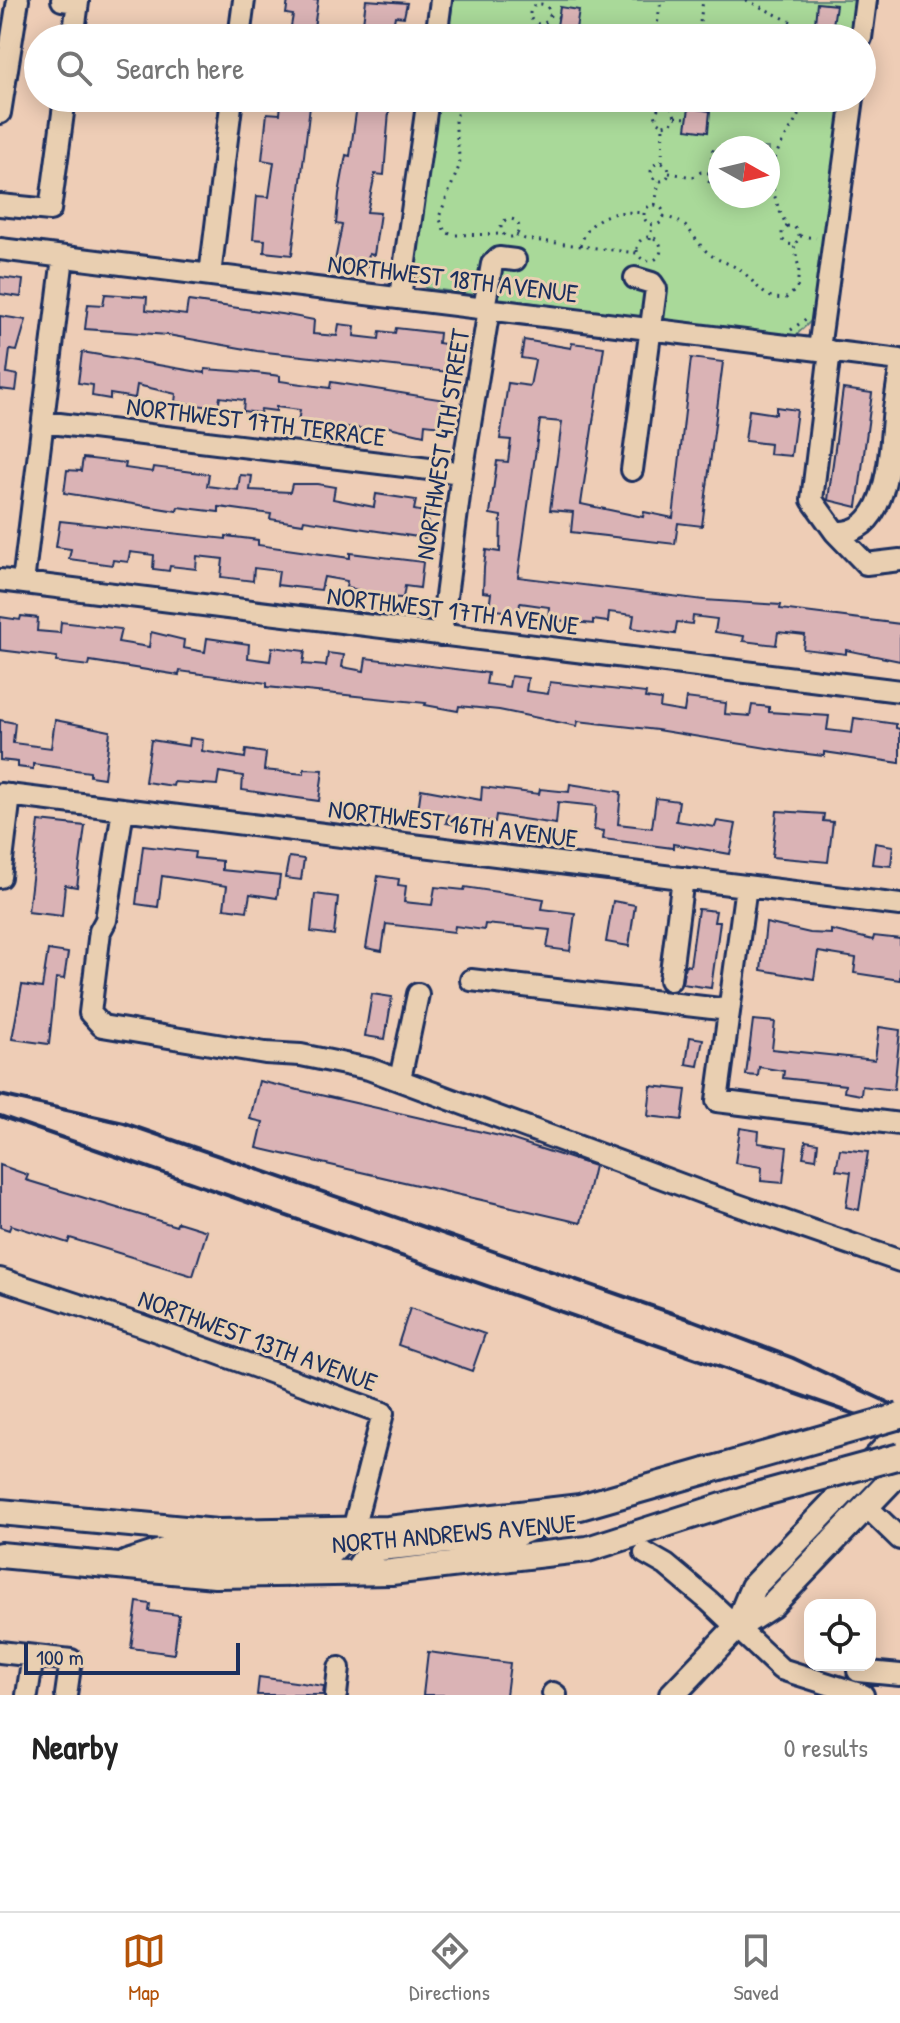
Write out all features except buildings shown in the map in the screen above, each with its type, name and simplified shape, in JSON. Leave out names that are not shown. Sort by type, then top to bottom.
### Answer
[{"type":"main road","name":"NORTH ANDREWS AVENUE","points":[[0,1512],[217,1532],[388,1529],[580,1507],[900,1416]]},
{"type":"main road","points":[[736,1628],[753,1587],[900,1433]]},
{"type":"main road","name":"NORTH ANDREWS AVENUE","points":[[0,1555],[215,1575],[391,1572],[588,1549],[757,1495],[900,1456]]},
{"type":"main road","points":[[672,1695],[736,1628],[772,1605],[900,1471]]},
{"type":"main road","points":[[355,1573],[368,1554],[380,1548],[516,1534],[580,1507]]},
{"type":"main road","points":[[117,1566],[164,1551],[330,1552],[353,1530]]},
{"type":"street","points":[[0,113],[18,0]]},
{"type":"street","points":[[62,0],[78,2],[75,24]]},
{"type":"street","points":[[241,24],[244,0]]},
{"type":"street","points":[[438,24],[441,0]]},
{"type":"street","points":[[863,24],[866,0]]},
{"type":"street","points":[[0,205],[50,210],[63,112]]},
{"type":"street","points":[[210,275],[230,112]]},
{"type":"street","points":[[400,297],[426,112]]},
{"type":"street","points":[[851,112],[824,350],[812,500],[835,532],[866,564],[900,560]]},
{"type":"street","name":"NORTHWEST 18TH AVENUE","points":[[0,249],[900,360]]},
{"type":"street","points":[[23,583],[63,257]]},
{"type":"street","name":"NORTHWEST 4TH STREET","points":[[441,635],[492,264],[499,258],[515,260]]},
{"type":"street","points":[[632,470],[656,289],[652,283],[635,278]]},
{"type":"street","points":[[835,532],[845,533],[865,523],[880,505],[897,410],[900,369]]},
{"type":"street","name":"NORTHWEST 17TH TERRACE","points":[[43,422],[462,473]]},
{"type":"street","name":"NORTHWEST 17TH AVENUE","points":[[0,580],[900,691]]},
{"type":"street","points":[[0,877],[5,795]]},
{"type":"street","name":"NORTHWEST 16TH AVENUE","points":[[5,795],[900,905]]},
{"type":"street","points":[[123,809],[106,920],[100,931],[90,1013],[102,1026],[265,1053],[312,1057],[400,1079],[706,1194],[900,1261]]},
{"type":"street","points":[[670,980],[683,878]]},
{"type":"street","points":[[746,886],[717,1101],[900,1124]]},
{"type":"street","points":[[471,980],[729,1010]]},
{"type":"street","points":[[400,1079],[418,994]]},
{"type":"street","name":"NORTHWEST 13TH AVENUE","points":[[0,1279],[140,1325],[383,1413],[353,1530]]},
{"type":"street","points":[[866,1506],[900,1539]]},
{"type":"street","points":[[645,1553],[666,1565],[781,1669],[863,1695]]},
{"type":"street","points":[[0,1652],[71,1660],[66,1695]]},
{"type":"street","points":[[27,1695],[33,1656]]},
{"type":"street","points":[[336,1695],[339,1668]]},
{"type":"street","points":[[858,1671],[900,1675]]},
{"type":"path","points":[[657,24],[661,0]]},
{"type":"path","points":[[700,24],[703,0]]},
{"type":"path","points":[[746,0],[796,24]]},
{"type":"path","points":[[549,15],[546,22],[538,24],[530,13],[540,2],[549,15],[558,17]]},
{"type":"path","points":[[458,112],[455,121],[460,164],[439,217],[445,232],[453,235],[516,235],[659,257],[661,244],[639,240],[637,253]]},
{"type":"path","points":[[656,112],[657,121],[663,125],[671,123],[675,117],[674,112]]},
{"type":"path","points":[[787,226],[774,198],[773,164],[800,112]]},
{"type":"path","points":[[675,117],[687,118]]},
{"type":"path","points":[[663,125],[662,162],[669,173],[693,177],[701,172],[708,173]]},
{"type":"path","points":[[662,162],[651,170],[659,181],[655,205],[663,216],[689,226],[707,252],[740,270],[763,294],[786,298],[797,289],[799,269],[794,245],[800,236]]},
{"type":"path","points":[[659,181],[666,179],[669,173]]},
{"type":"path","points":[[655,205],[648,207],[644,213],[646,221],[652,225],[659,223],[663,216]]},
{"type":"path","points":[[580,246],[584,234],[606,214],[619,211],[644,213]]},
{"type":"path","points":[[503,234],[502,224],[511,219],[519,225],[516,235]]},
{"type":"path","points":[[650,240],[652,225]]},
{"type":"path","points":[[787,226],[794,227],[800,236]]},
{"type":"path","points":[[787,226],[782,232],[782,239],[794,245]]},
{"type":"path","points":[[800,236],[819,238]]},
{"type":"path","points":[[419,269],[434,287]]},
{"type":"path","points":[[788,332],[808,317]]},
{"type":"green space","points":[[453,0],[857,0],[853,24],[450,24]]},
{"type":"green space","points":[[437,112],[841,112],[813,319],[792,339],[426,288],[415,273]]},
{"type":"railway","points":[[0,1095],[124,1123],[692,1320],[793,1358],[900,1408]]},
{"type":"railway","points":[[0,1116],[900,1430]]}]
